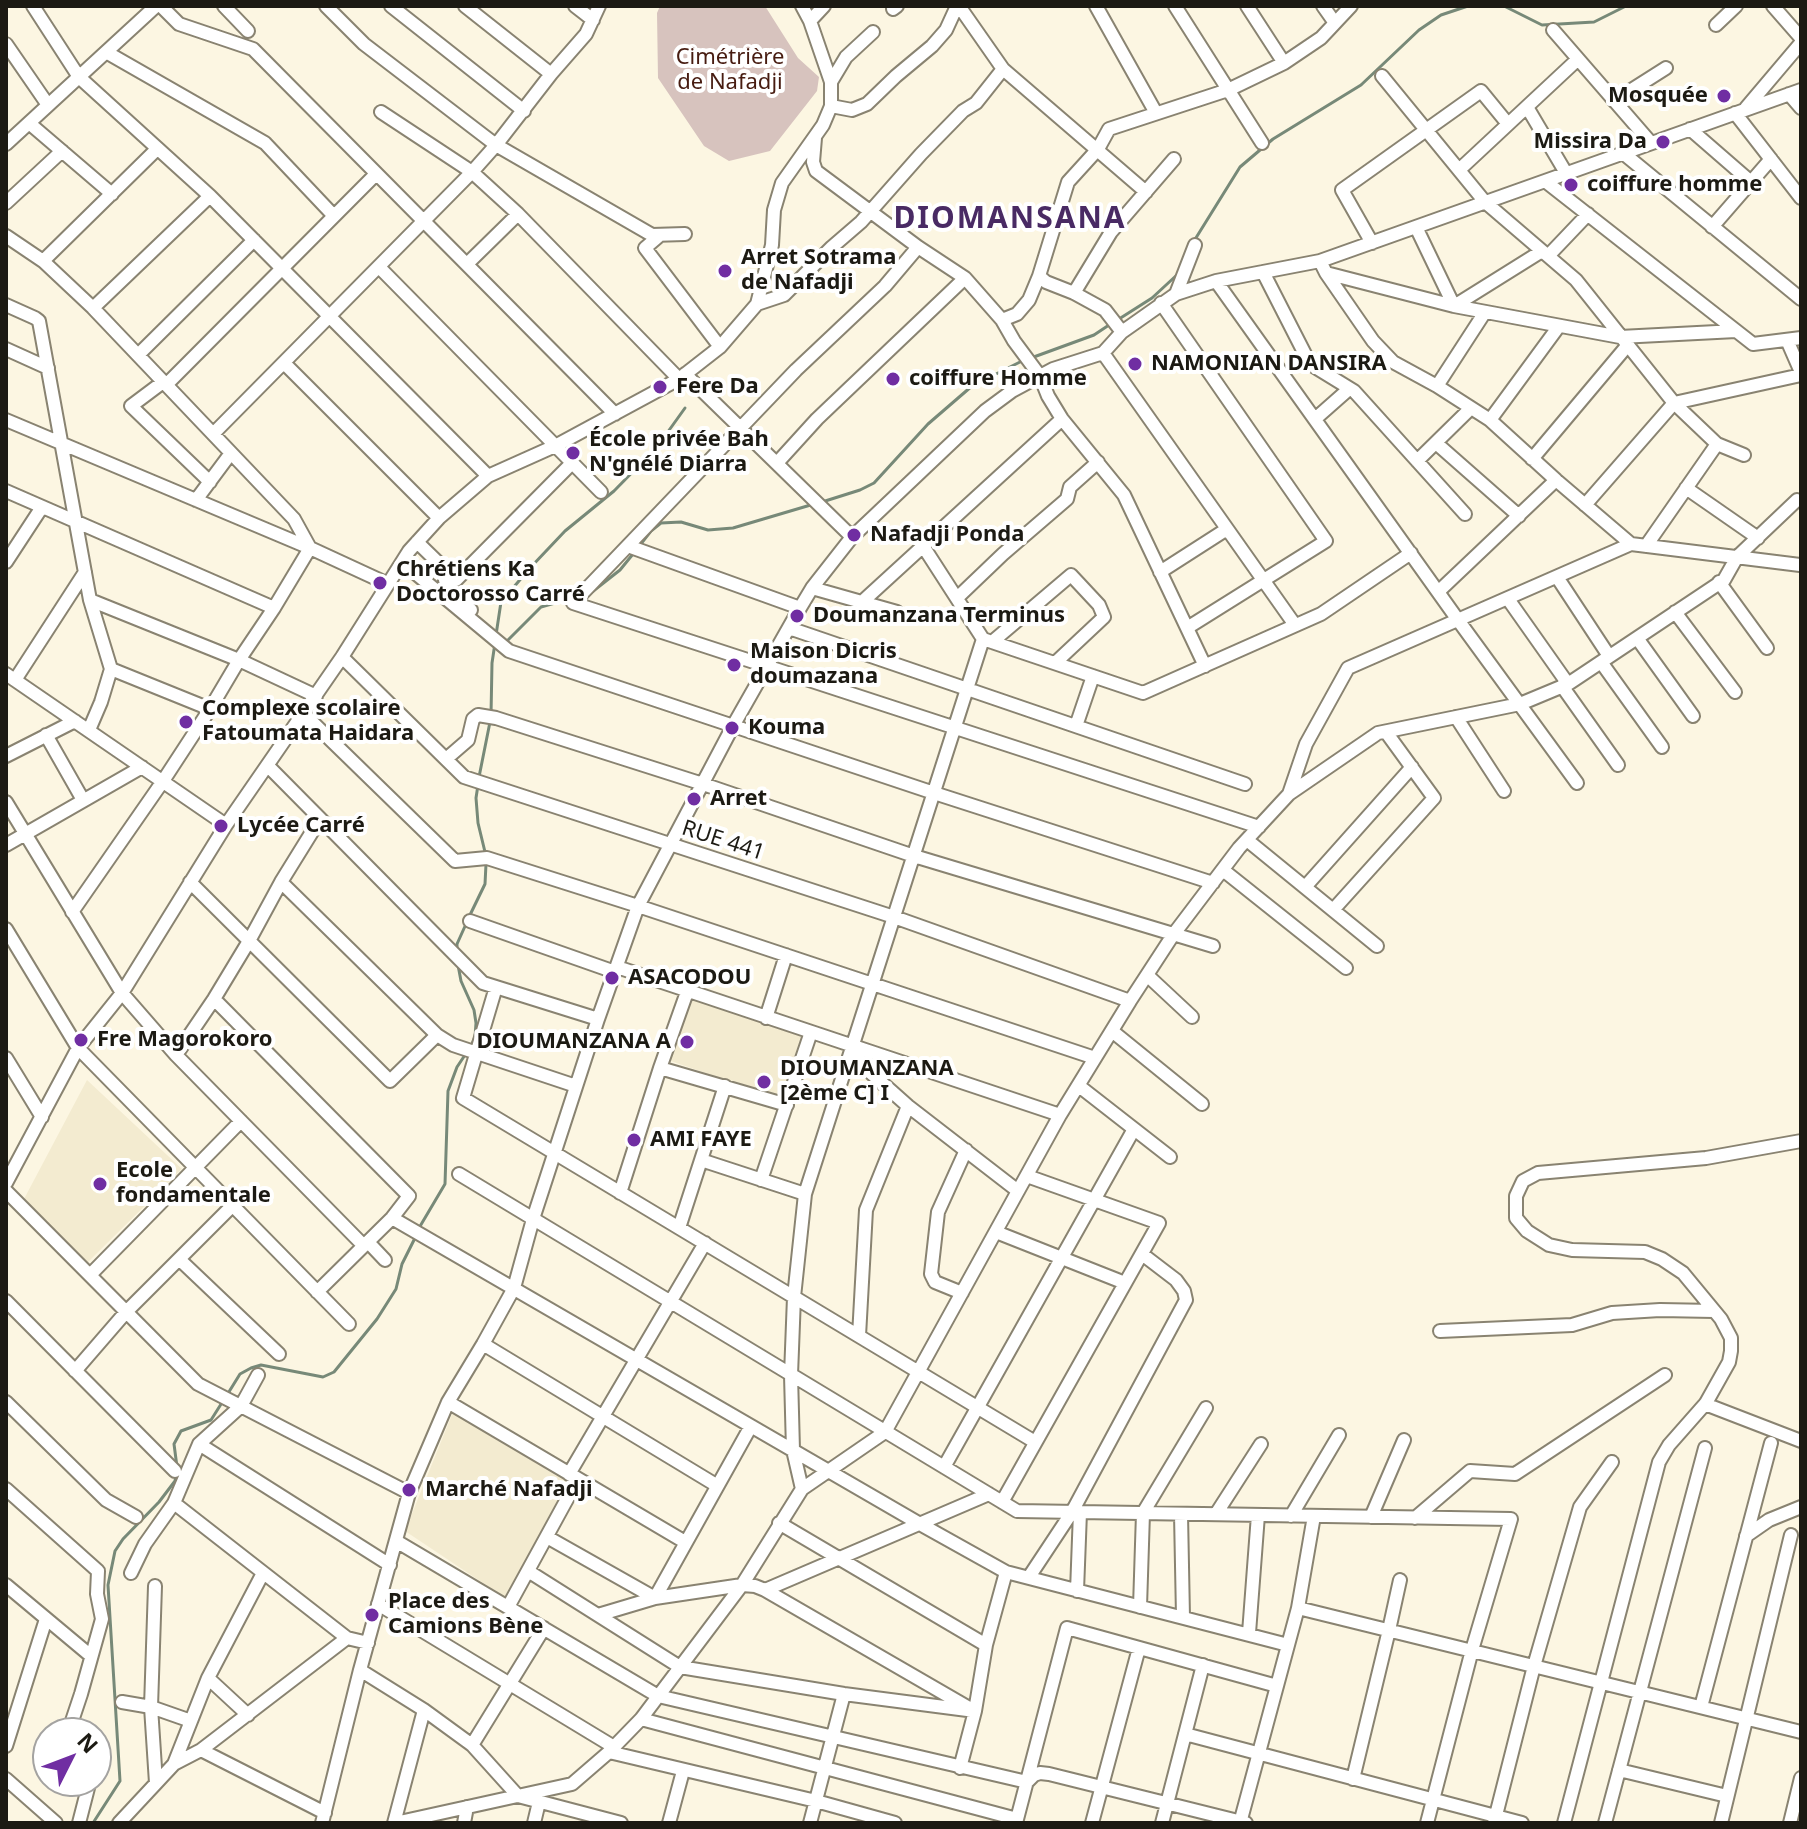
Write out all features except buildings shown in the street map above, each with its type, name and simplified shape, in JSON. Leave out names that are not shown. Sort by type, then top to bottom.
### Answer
[{"type":"street","points":[[33,6],[79,77],[210,196],[488,476]]},
{"type":"street","points":[[8,137],[29,123],[158,6],[179,24],[253,49],[615,414]]},
{"type":"street","points":[[224,6],[245,28],[225,40]]},
{"type":"street","points":[[326,6],[364,44],[496,145],[652,235],[685,234]]},
{"type":"street","points":[[391,6],[524,111]]},
{"type":"street","points":[[465,6],[551,74]]},
{"type":"street","points":[[575,6],[593,20]]},
{"type":"street","points":[[213,434],[472,172],[586,34],[599,6]]},
{"type":"street","points":[[6,1183],[78,1048],[122,993],[226,825],[316,696],[417,542],[439,518],[488,476],[555,446],[682,376],[720,347],[757,304],[772,245],[774,210],[782,183],[823,125],[831,106],[831,82],[802,6]]},
{"type":"street","points":[[810,21],[824,6]]},
{"type":"street","points":[[831,106],[852,110],[867,104],[932,46],[946,30],[958,6],[1003,69],[1146,192]]},
{"type":"street","points":[[1096,6],[1156,113]]},
{"type":"street","points":[[1175,6],[1262,143]]},
{"type":"street","points":[[1247,6],[1284,63]]},
{"type":"street","points":[[1323,6],[1335,23]]},
{"type":"street","points":[[1002,320],[1017,314],[1029,300],[1068,182],[1098,149],[1109,129],[1228,90],[1284,63],[1321,38],[1351,6]]},
{"type":"street","points":[[1716,25],[1736,6]]},
{"type":"street","points":[[1739,112],[1801,40],[1773,6]]},
{"type":"street","points":[[1553,30],[1651,143]]},
{"type":"street","points":[[831,82],[846,57],[873,32]]},
{"type":"street","points":[[6,44],[48,105]]},
{"type":"street","points":[[106,52],[265,143],[334,216]]},
{"type":"street","points":[[1459,170],[1578,59]]},
{"type":"street","points":[[1614,101],[1666,68]]},
{"type":"street","points":[[757,304],[784,295],[861,222],[963,111],[976,103],[1003,69]]},
{"type":"street","points":[[1382,76],[1485,202],[1576,280],[1674,403],[1717,444],[1744,455]]},
{"type":"street","points":[[1372,243],[1342,190],[1481,91],[1508,124]]},
{"type":"street","points":[[201,1750],[323,1818],[409,1493],[448,1402],[514,1288],[576,1086],[638,906],[733,726],[800,608],[852,537],[985,411],[1012,391],[1053,369],[1103,353],[1122,332],[1176,294],[1216,281],[1263,272],[1323,267],[1372,243],[1795,92],[1801,108]]},
{"type":"street","points":[[1527,107],[1566,173]]},
{"type":"street","points":[[381,112],[472,172],[852,537]]},
{"type":"street","points":[[1739,112],[1801,198]]},
{"type":"street","points":[[29,123],[112,194]]},
{"type":"street","points":[[1690,129],[1751,182]]},
{"type":"street","points":[[815,137],[813,162],[816,171],[965,278],[1002,320],[1040,376],[1062,419],[1124,495],[1205,666]]},
{"type":"street","points":[[43,261],[157,149]]},
{"type":"street","points":[[6,203],[62,151]]},
{"type":"street","points":[[1623,153],[1801,299]]},
{"type":"street","points":[[1074,293],[1111,232],[1174,159]]},
{"type":"street","points":[[1712,227],[1771,159]]},
{"type":"street","points":[[210,482],[131,406],[165,383],[376,174]]},
{"type":"street","points":[[1545,181],[1753,344],[1801,338]]},
{"type":"street","points":[[93,308],[210,196]]},
{"type":"street","points":[[467,264],[518,214]]},
{"type":"street","points":[[1454,306],[1545,253],[1588,214]]},
{"type":"street","points":[[1416,227],[1454,306]]},
{"type":"street","points":[[6,236],[43,261],[93,308],[294,519],[310,548]]},
{"type":"street","points":[[659,236],[645,248],[720,347]]},
{"type":"street","points":[[138,355],[254,240]]},
{"type":"street","points":[[1176,294],[1195,245]]},
{"type":"street","points":[[918,247],[885,286],[806,361],[573,603],[1259,827]]},
{"type":"street","points":[[379,267],[601,492]]},
{"type":"street","points":[[1323,267],[1454,306],[1624,341],[1736,331]]},
{"type":"street","points":[[1323,267],[1373,341],[1393,362],[1490,420],[1631,544]]},
{"type":"street","points":[[1263,272],[1310,364],[1354,391],[1465,514]]},
{"type":"street","points":[[1039,276],[1105,310],[1122,332]]},
{"type":"street","points":[[777,463],[817,419],[965,278]]},
{"type":"street","points":[[1216,281],[1577,783]]},
{"type":"street","points":[[1161,303],[1326,541],[1187,628]]},
{"type":"street","points":[[6,305],[39,321],[90,600],[111,669],[89,730]]},
{"type":"street","points":[[1437,386],[1485,312]]},
{"type":"street","points":[[1490,420],[1559,326]]},
{"type":"street","points":[[1585,505],[1674,403],[1801,373],[1787,340]]},
{"type":"street","points":[[1532,459],[1624,341]]},
{"type":"street","points":[[6,349],[48,368]]},
{"type":"street","points":[[1103,353],[1295,625]]},
{"type":"street","points":[[284,363],[439,518]]},
{"type":"street","points":[[1315,419],[1349,389]]},
{"type":"street","points":[[1417,461],[1471,408]]},
{"type":"street","points":[[862,602],[1062,419]]},
{"type":"street","points":[[6,420],[388,584]]},
{"type":"street","points":[[1436,443],[1519,516]]},
{"type":"street","points":[[1646,546],[1717,444]]},
{"type":"street","points":[[196,500],[231,453]]},
{"type":"street","points":[[957,598],[1067,499],[1070,487],[1098,462]]},
{"type":"street","points":[[417,542],[456,580],[572,463]]},
{"type":"street","points":[[1438,592],[1556,480]]},
{"type":"street","points":[[1686,488],[1758,538]]},
{"type":"street","points":[[6,491],[274,608]]},
{"type":"street","points":[[424,1710],[395,1823],[572,1784],[612,1749],[641,1719],[742,1585],[802,1489],[885,1432],[1060,1115],[1130,1001],[1173,935],[1247,840],[1289,794],[1378,733],[1520,704],[1565,685],[1724,580],[1737,557],[1797,500]]},
{"type":"street","points":[[6,562],[42,507]]},
{"type":"street","points":[[1160,572],[1227,529]]},
{"type":"street","points":[[1289,794],[1306,744],[1348,668],[1631,544],[1800,565]]},
{"type":"street","points":[[628,546],[800,608]]},
{"type":"street","points":[[923,546],[988,640],[1143,693],[1321,614],[1411,553]]},
{"type":"street","points":[[72,912],[163,781],[310,548]]},
{"type":"street","points":[[402,562],[509,651],[1213,883]]},
{"type":"street","points":[[447,571],[445,580],[450,589],[482,621]]},
{"type":"street","points":[[85,572],[10,677],[226,825]]},
{"type":"street","points":[[802,1489],[793,1450],[791,1375],[794,1297],[805,1194],[967,689],[988,640],[1071,575],[1099,605],[1104,617],[1055,663]]},
{"type":"street","points":[[1557,577],[1662,747]]},
{"type":"street","points":[[1719,582],[1767,648]]},
{"type":"street","points":[[812,588],[897,612]]},
{"type":"street","points":[[1508,599],[1618,765]]},
{"type":"street","points":[[90,600],[239,660],[316,696]]},
{"type":"street","points":[[1675,612],[1735,692]]},
{"type":"street","points":[[789,628],[1245,784]]},
{"type":"street","points":[[1637,638],[1693,716]]},
{"type":"street","name":"RUE 441","points":[[342,657],[464,777],[894,917],[1130,1001]]},
{"type":"street","points":[[111,669],[210,709]]},
{"type":"street","points":[[1076,726],[1093,676]]},
{"type":"street","points":[[303,713],[455,861],[487,858],[1095,1058]]},
{"type":"street","points":[[446,759],[468,740],[473,719],[478,715],[496,718],[914,856],[1213,946]]},
{"type":"street","points":[[1456,717],[1504,791]]},
{"type":"street","points":[[6,756],[75,721]]},
{"type":"street","points":[[1333,910],[1434,798],[1386,732]]},
{"type":"street","points":[[46,735],[83,800]]},
{"type":"street","points":[[268,766],[483,983],[598,1019]]},
{"type":"street","points":[[6,845],[142,767]]},
{"type":"street","points":[[1305,887],[1412,767]]},
{"type":"street","points":[[6,802],[122,993],[176,1055],[241,1121],[385,1260]]},
{"type":"street","points":[[176,1055],[214,999],[320,819]]},
{"type":"street","points":[[1247,840],[1377,946]]},
{"type":"street","points":[[1223,870],[1346,968]]},
{"type":"street","points":[[190,882],[390,1081],[437,1035]]},
{"type":"street","points":[[281,882],[437,1035],[453,1045],[576,1086]]},
{"type":"street","points":[[470,921],[1060,1115]]},
{"type":"street","points":[[6,929],[78,1048],[349,1324]]},
{"type":"street","points":[[766,1018],[786,955]]},
{"type":"street","points":[[1147,975],[1192,1017]]},
{"type":"street","points":[[496,987],[463,1098],[1035,1442]]},
{"type":"street","points":[[620,1193],[687,992]]},
{"type":"street","points":[[214,999],[409,1196],[392,1218],[317,1292]]},
{"type":"street","points":[[1112,1031],[1202,1104]]},
{"type":"street","points":[[761,1180],[811,1032]]},
{"type":"street","points":[[853,1045],[862,1065],[908,1106],[1018,1191]]},
{"type":"street","points":[[6,1058],[42,1117]]},
{"type":"street","points":[[660,1068],[787,1105]]},
{"type":"street","points":[[679,1228],[725,1086]]},
{"type":"street","points":[[1079,1086],[1170,1157]]},
{"type":"street","points":[[859,1336],[866,1210],[908,1106]]},
{"type":"street","points":[[90,1275],[241,1121]]},
{"type":"street","points":[[944,1467],[1134,1129]]},
{"type":"street","points":[[1564,1823],[1659,1462],[1669,1445],[1705,1404],[1729,1362],[1731,1338],[1721,1319],[1683,1273],[1662,1259],[1645,1252],[1572,1250],[1549,1245],[1527,1231],[1516,1218],[1516,1196],[1523,1181],[1538,1173],[1706,1158],[1801,1141]]},
{"type":"street","points":[[962,1293],[935,1282],[931,1274],[938,1212],[966,1150]]},
{"type":"street","points":[[701,1160],[805,1194]]},
{"type":"street","points":[[459,1174],[1017,1511],[1511,1519],[1472,1650],[1427,1823]]},
{"type":"street","points":[[1002,1502],[1159,1223],[1027,1176]]},
{"type":"street","points":[[6,1191],[198,1384],[409,1493]]},
{"type":"street","points":[[75,1371],[126,1312],[233,1205]]},
{"type":"street","points":[[392,1218],[1006,1572],[1288,1645]]},
{"type":"street","points":[[996,1232],[1125,1283]]},
{"type":"street","points":[[508,1607],[547,1537],[603,1417],[705,1243]]},
{"type":"street","points":[[1029,1577],[1076,1512],[1186,1300],[1176,1280],[1142,1254]]},
{"type":"street","points":[[179,1259],[279,1354]]},
{"type":"street","points":[[6,1301],[175,1471]]},
{"type":"street","points":[[1440,1331],[1572,1325],[1612,1313],[1714,1311]]},
{"type":"street","points":[[483,1344],[716,1485]]},
{"type":"street","points":[[131,1573],[145,1544],[174,1503],[199,1444],[241,1406],[258,1375]]},
{"type":"street","points":[[1415,1518],[1470,1471],[1515,1474],[1665,1375]]},
{"type":"street","points":[[6,1402],[106,1500],[136,1517]]},
{"type":"street","points":[[448,1402],[685,1542]]},
{"type":"street","points":[[1705,1404],[1801,1441]]},
{"type":"street","points":[[1140,1607],[1143,1513],[1206,1408]]},
{"type":"street","points":[[655,1598],[751,1426]]},
{"type":"street","points":[[1291,1516],[1339,1435]]},
{"type":"street","points":[[1371,1517],[1404,1440]]},
{"type":"street","points":[[1701,1707],[1771,1443]]},
{"type":"street","points":[[199,1444],[390,1565]]},
{"type":"street","points":[[1216,1514],[1261,1444]]},
{"type":"street","points":[[1605,1823],[1705,1448]]},
{"type":"street","points":[[1495,1820],[1534,1666],[1580,1507],[1612,1462]]},
{"type":"street","points":[[6,1489],[98,1571],[97,1594],[102,1619],[73,1717]]},
{"type":"street","points":[[765,1590],[989,1494]]},
{"type":"street","points":[[174,1503],[347,1638],[368,1643]]},
{"type":"street","points":[[1746,1536],[1769,1520],[1801,1507]]},
{"type":"street","points":[[1076,1512],[1077,1591]]},
{"type":"street","points":[[1181,1514],[1183,1617]]},
{"type":"street","points":[[1249,1633],[1258,1515]]},
{"type":"street","points":[[1027,1782],[1034,1775],[1049,1774],[1242,1822],[1298,1608],[1314,1516]]},
{"type":"street","points":[[779,1523],[986,1645]]},
{"type":"street","points":[[1721,1823],[1791,1535]]},
{"type":"street","points":[[547,1537],[655,1598]]},
{"type":"street","points":[[396,1541],[658,1696],[1027,1782]]},
{"type":"street","points":[[528,1571],[680,1667],[844,1694],[975,1711]]},
{"type":"street","points":[[960,1768],[975,1711],[986,1645],[1006,1572]]},
{"type":"street","points":[[174,1764],[208,1678],[263,1573]]},
{"type":"street","points":[[1353,1779],[1400,1580]]},
{"type":"street","points":[[6,1585],[91,1656]]},
{"type":"street","points":[[598,1615],[655,1598],[742,1585],[755,1586],[975,1711]]},
{"type":"street","points":[[155,1586],[151,1707],[156,1783]]},
{"type":"street","points":[[378,1604],[612,1749],[683,1771],[816,1801],[895,1823]]},
{"type":"street","points":[[1298,1608],[1801,1732]]},
{"type":"street","points":[[6,1746],[46,1619]]},
{"type":"street","points":[[472,1745],[544,1628]]},
{"type":"street","points":[[641,1719],[1016,1821],[1067,1628],[1277,1686]]},
{"type":"street","points":[[119,1823],[174,1764],[201,1750],[347,1638]]},
{"type":"street","points":[[1092,1823],[1139,1648]]},
{"type":"street","points":[[1162,1823],[1203,1665]]},
{"type":"street","points":[[360,1670],[472,1745],[518,1796],[621,1823]]},
{"type":"street","points":[[208,1678],[248,1715]]},
{"type":"street","points":[[810,1823],[844,1694]]},
{"type":"street","points":[[122,1702],[151,1707],[191,1721]]},
{"type":"street","points":[[1185,1734],[1433,1800],[1495,1820],[1522,1823]]},
{"type":"street","points":[[1619,1770],[1727,1796]]},
{"type":"street","points":[[669,1823],[683,1771]]},
{"type":"street","points":[[1790,1823],[1801,1778]]},
{"type":"street","points":[[6,1779],[56,1823]]},
{"type":"street","points":[[79,1823],[86,1797]]},
{"type":"street","points":[[534,1823],[539,1802]]},
{"type":"street","points":[[464,1823],[467,1807]]},
{"type":"shaded area","points":[[689,999],[804,1035],[783,1100],[668,1060]]},
{"type":"shaded area","name":"Ecole fondamentale","points":[[87,1080],[182,1169],[87,1263],[24,1199]]},
{"type":"shaded area","points":[[455,1407],[573,1478],[507,1599],[405,1531]]},
{"type":"green space","name":"Cimétrière de Nafadji","points":[[660,6],[765,6],[798,58],[819,77],[817,91],[770,151],[729,161],[704,146],[658,78],[657,13]]},
{"type":"waterway","points":[[1194,241],[1240,167],[1273,139],[1361,85],[1419,30],[1441,15],[1468,6]]},
{"type":"waterway","points":[[1504,6],[1542,25],[1594,22],[1626,6]]},
{"type":"waterway","points":[[1119,319],[1152,298],[1179,273]]},
{"type":"waterway","points":[[1031,358],[1094,335],[1112,323]]},
{"type":"waterway","points":[[822,502],[874,483],[928,424],[972,386],[1024,360]]},
{"type":"waterway","points":[[496,635],[501,602],[565,531],[614,491],[657,447],[685,408]]},
{"type":"waterway","points":[[640,545],[661,523],[681,522],[708,530],[733,528],[814,504]]},
{"type":"waterway","points":[[592,592],[620,570],[633,554]]},
{"type":"waterway","points":[[505,643],[541,607],[569,599]]},
{"type":"waterway","points":[[491,715],[495,643]]},
{"type":"waterway","points":[[479,777],[490,722]]},
{"type":"waterway","points":[[478,785],[478,823],[485,852]]},
{"type":"waterway","points":[[469,917],[485,884],[486,864]]},
{"type":"waterway","points":[[457,950],[466,924]]},
{"type":"waterway","points":[[458,965],[461,981],[474,1010],[475,1037],[471,1046]]},
{"type":"waterway","points":[[419,1228],[445,1184],[448,1091],[457,1067],[467,1052]]},
{"type":"waterway","points":[[227,1395],[240,1374],[261,1365],[323,1377],[334,1372],[377,1319],[396,1289],[402,1264],[416,1236]]},
{"type":"waterway","points":[[177,1467],[174,1444],[181,1431],[211,1420],[223,1401]]},
{"type":"waterway","points":[[93,1823],[120,1781],[108,1585],[115,1551],[159,1502],[176,1475]]},
{"type":"place","name":"Mosquée","points":[[1724,96]]},
{"type":"place","name":"Missira Da","points":[[1663,142]]},
{"type":"place","name":"coiffure homme","points":[[1571,185]]},
{"type":"place","name":"Arret Sotrama de Nafadji","points":[[725,271]]},
{"type":"place","name":"NAMONIAN DANSIRA","points":[[1135,364]]},
{"type":"place","name":"coiffure Homme","points":[[893,379]]},
{"type":"place","name":"Fere Da","points":[[660,387]]},
{"type":"place","name":"École privée Bah N'gnélé Diarra","points":[[573,453]]},
{"type":"place","name":"Nafadji Ponda","points":[[854,535]]},
{"type":"place","name":"Chrétiens Ka Doctorosso Carré","points":[[380,583]]},
{"type":"place","name":"Doumanzana Terminus","points":[[797,616]]},
{"type":"place","name":"Maison Dicris doumazana","points":[[734,665]]},
{"type":"place","name":"Complexe scolaire Fatoumata Haidara","points":[[186,722]]},
{"type":"place","name":"Kouma","points":[[732,728]]},
{"type":"place","name":"Arret","points":[[694,799]]},
{"type":"place","name":"Lycée Carré","points":[[221,826]]},
{"type":"place","name":"ASACODOU","points":[[612,978]]},
{"type":"place","name":"Fre Magorokoro","points":[[81,1040]]},
{"type":"place","name":"DIOUMANZANA A","points":[[687,1042]]},
{"type":"place","name":"DIOUMANZANA [2ème C] I","points":[[764,1082]]},
{"type":"place","name":"AMI FAYE","points":[[634,1140]]},
{"type":"place","name":"Ecole fondamentale","points":[[100,1184]]},
{"type":"place","name":"Marché Nafadji","points":[[409,1490]]},
{"type":"place","name":"Place des Camions Bène","points":[[372,1615]]},
{"type":"district","name":"DIOMANSANA","points":[[1010,219]]}]
